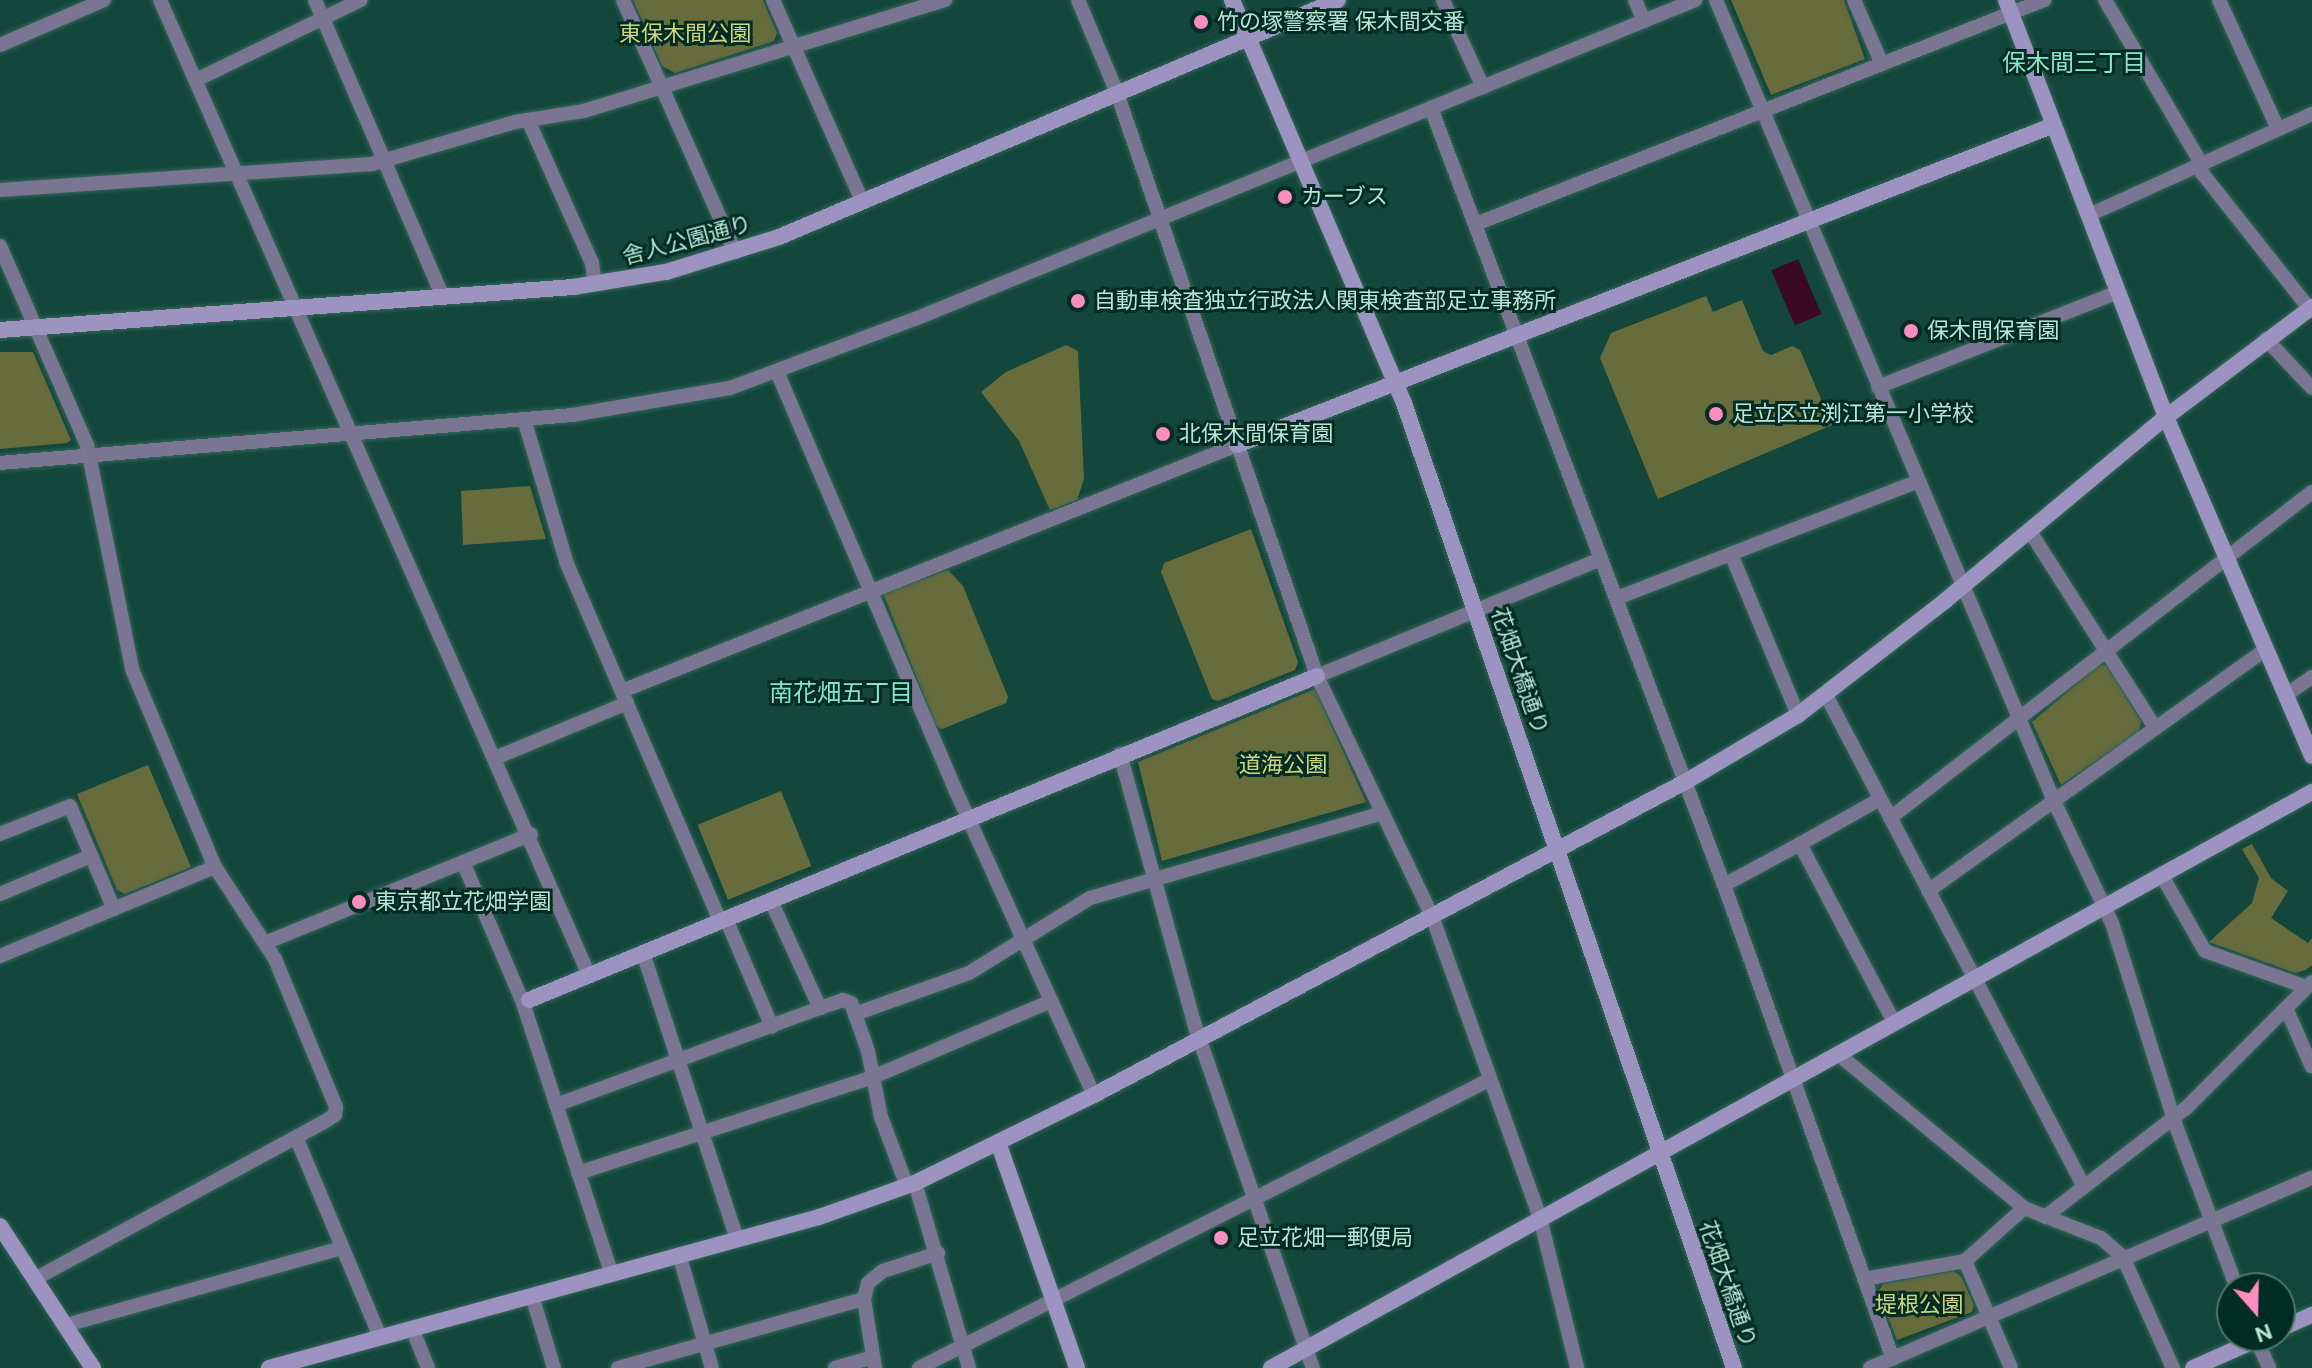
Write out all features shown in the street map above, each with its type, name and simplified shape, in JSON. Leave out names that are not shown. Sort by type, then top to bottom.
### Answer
[{"type":"street","points":[[0,45],[104,0]]},
{"type":"street","points":[[160,0],[531,834],[589,975]]},
{"type":"street","points":[[315,0],[443,297]]},
{"type":"street","points":[[196,80],[361,0]]},
{"type":"street","points":[[623,0],[735,252]]},
{"type":"street","points":[[773,0],[862,201]]},
{"type":"street","points":[[0,190],[385,161],[528,120],[584,111],[945,0]]},
{"type":"street","points":[[1078,0],[1117,93],[1317,676],[1432,916],[1540,1218],[1577,1368]]},
{"type":"street","name":"花畑大橋通り","points":[[1232,0],[1304,160],[1397,384],[1734,1368]]},
{"type":"street","name":"舎人公園通り","points":[[0,330],[595,284],[666,272],[735,252],[862,201],[1338,0]]},
{"type":"street","points":[[1443,0],[1483,87]]},
{"type":"street","points":[[1635,0],[1644,21]]},
{"type":"street","points":[[0,463],[657,405],[778,374],[1695,0]]},
{"type":"street","points":[[1716,0],[1807,222],[2054,801],[2103,908],[2231,1272]]},
{"type":"street","points":[[1854,0],[1882,64]]},
{"type":"street","points":[[1476,224],[1882,64],[2008,6],[2044,0]]},
{"type":"street","points":[[280,1367],[737,1239],[911,1185],[999,1145],[1685,782],[1826,695],[2166,417],[2310,308],[2199,166],[2105,0]]},
{"type":"street","points":[[2219,0],[2278,129]]},
{"type":"street","points":[[2008,6],[2166,417],[2312,756]]},
{"type":"street","points":[[1431,108],[1724,885],[1893,1359]]},
{"type":"street","points":[[2089,215],[2312,114]]},
{"type":"street","points":[[528,120],[592,263],[595,284]]},
{"type":"street","points":[[495,758],[624,697],[870,589],[2054,125]]},
{"type":"street","points":[[0,246],[88,457],[132,669],[215,867],[267,942],[336,1107],[335,1115],[35,1279]]},
{"type":"street","points":[[1878,387],[2118,292]]},
{"type":"street","points":[[2266,339],[2312,388]]},
{"type":"street","points":[[778,374],[969,819],[1094,1095]]},
{"type":"street","points":[[524,419],[567,564],[772,1027]]},
{"type":"street","points":[[1617,598],[1918,481]]},
{"type":"street","points":[[1890,818],[2021,719],[2226,555],[2312,492]]},
{"type":"street","points":[[2029,530],[2155,728]]},
{"type":"street","points":[[1731,554],[1798,715]]},
{"type":"street","points":[[526,1001],[1120,754],[1601,559]]},
{"type":"street","points":[[1928,891],[2266,649]]},
{"type":"street","points":[[2286,695],[2312,677]]},
{"type":"street","points":[[1826,695],[2082,1183]]},
{"type":"street","points":[[1120,754],[1200,1038],[1313,1368]]},
{"type":"street","points":[[1271,1368],[2312,792]]},
{"type":"street","points":[[1724,885],[1880,799]]},
{"type":"street","points":[[0,834],[70,806],[114,909]]},
{"type":"street","points":[[855,1014],[969,973],[1090,898],[1382,813]]},
{"type":"street","points":[[267,942],[531,834]]},
{"type":"street","points":[[1800,844],[1894,1022]]},
{"type":"street","points":[[0,894],[91,856]]},
{"type":"street","points":[[463,862],[526,1001],[611,1273]]},
{"type":"street","points":[[0,956],[215,867]]},
{"type":"street","points":[[2045,1217],[2082,1183],[2174,1117],[2309,984],[2205,951],[2162,876]]},
{"type":"street","points":[[771,901],[820,1008]]},
{"type":"street","points":[[643,953],[737,1239]]},
{"type":"street","points":[[556,1105],[843,1000],[855,1014],[881,1117],[938,1253],[969,1368]]},
{"type":"street","points":[[578,1173],[873,1077],[1051,1001]]},
{"type":"street","points":[[2286,1008],[2312,1067]]},
{"type":"street","points":[[1838,1054],[2024,1208],[2101,1238],[2123,1257],[2173,1368]]},
{"type":"street","points":[[919,1368],[1489,1080]]},
{"type":"street","points":[[296,1137],[380,1337]]},
{"type":"street","points":[[999,1145],[1077,1368]]},
{"type":"street","points":[[1870,1368],[2312,1178]]},
{"type":"street","points":[[1864,1279],[1965,1261],[2024,1208]]},
{"type":"street","points":[[0,1226],[93,1368]]},
{"type":"street","points":[[66,1325],[342,1248]]},
{"type":"street","points":[[835,1368],[874,1362],[864,1299],[874,1277],[938,1253]]},
{"type":"street","points":[[679,1254],[712,1368]]},
{"type":"street","points":[[1965,1261],[2011,1368]]},
{"type":"street","points":[[532,1296],[554,1368]]},
{"type":"street","points":[[624,1367],[864,1299]]},
{"type":"street","points":[[412,1328],[428,1368]]},
{"type":"street","points":[[2193,1368],[2227,1352]]},
{"type":"green space","name":"東保木間公園","points":[[633,0],[763,0],[777,33],[774,41],[675,73],[662,66]]},
{"type":"green space","points":[[1731,0],[1844,0],[1865,59],[1771,95]]},
{"type":"green space","points":[[1706,296],[1713,312],[1742,300],[1763,351],[1771,355],[1792,346],[1800,350],[1832,425],[1658,499],[1600,358],[1611,333]]},
{"type":"green space","points":[[1066,345],[1078,351],[1084,479],[1077,500],[1050,510],[1019,441],[981,392],[1006,372]]},
{"type":"green space","points":[[0,352],[33,352],[71,440],[67,443],[0,449]]},
{"type":"green space","points":[[530,486],[546,539],[463,545],[461,491]]},
{"type":"green space","points":[[1251,529],[1298,662],[1295,670],[1218,701],[1212,699],[1161,572],[1164,563]]},
{"type":"green space","points":[[948,570],[963,586],[1008,697],[1006,703],[942,729],[936,726],[883,593]]},
{"type":"green space","points":[[2099,665],[2107,666],[2141,721],[2139,732],[2061,785],[2032,722]]},
{"type":"green space","name":"道海公園","points":[[1315,689],[1366,802],[1162,861],[1138,762]]},
{"type":"green space","points":[[148,765],[191,867],[125,894],[117,890],[77,794]]},
{"type":"green space","points":[[781,791],[811,866],[728,900],[698,825]]},
{"type":"green space","points":[[2252,844],[2271,878],[2288,891],[2271,918],[2308,943],[2312,938],[2312,965],[2306,970],[2295,973],[2209,942],[2252,903],[2259,878],[2242,849]]},
{"type":"green space","name":"堤根公園","points":[[1953,1271],[1961,1276],[1974,1305],[1972,1312],[1897,1340],[1878,1292],[1883,1284]]},
{"type":"shaded area","points":[[1798,259],[1821,314],[1795,326],[1771,270]]},
{"type":"place","name":"竹の塚警察署 保木間交番","points":[[1201,22]]},
{"type":"place","name":"カーブス","points":[[1285,197]]},
{"type":"place","name":"自動車検査独立行政法人関東検査部足立事務所","points":[[1078,301]]},
{"type":"place","name":"保木間保育園","points":[[1911,331]]},
{"type":"place","name":"足立区立渕江第一小学校","points":[[1716,414]]},
{"type":"place","name":"北保木間保育園","points":[[1163,434]]},
{"type":"place","name":"東京都立花畑学園","points":[[359,902]]},
{"type":"place","name":"足立花畑一郵便局","points":[[1221,1238]]},
{"type":"district","name":"保木間三丁目","points":[[2074,63]]},
{"type":"district","name":"南花畑五丁目","points":[[841,693]]}]
